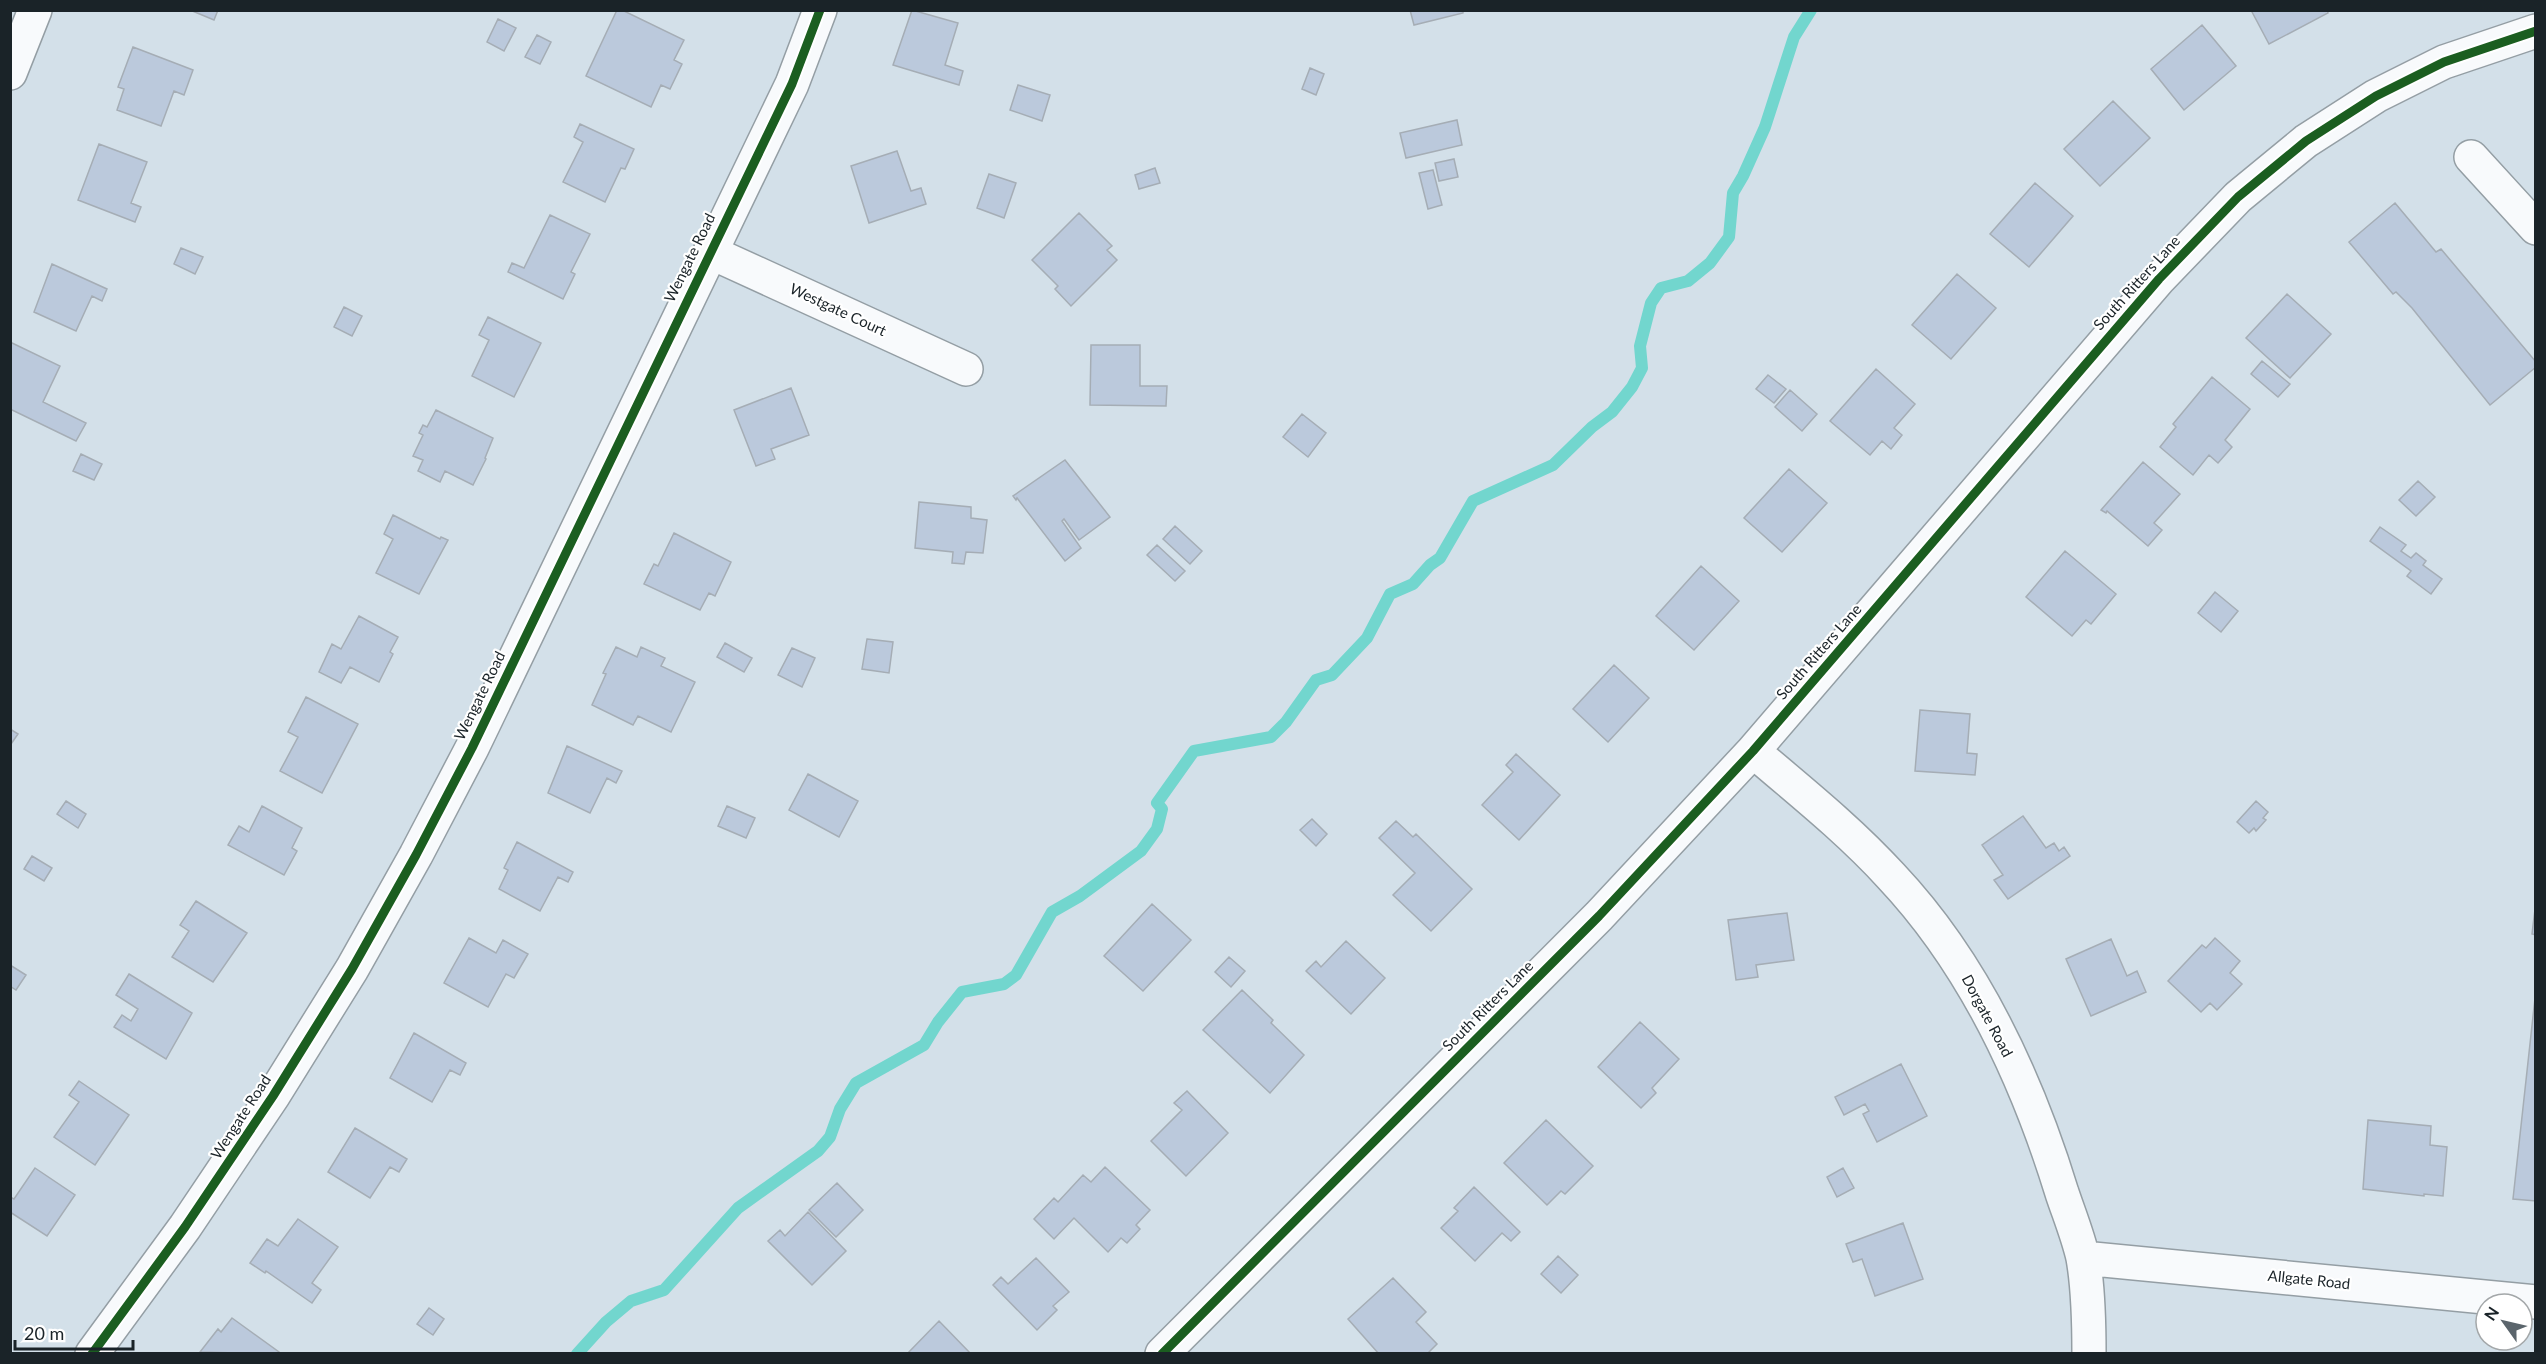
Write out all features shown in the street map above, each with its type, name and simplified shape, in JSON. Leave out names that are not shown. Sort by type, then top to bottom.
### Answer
[{"type":"street","points":[[10,73],[35,10]]},
{"type":"street","name":"Wengate Road","points":[[92,1353],[185,1227],[273,1096],[352,969],[405,875],[472,748],[792,84],[820,10]]},
{"type":"street","name":"South Ritters Lane","points":[[1162,1353],[1599,916],[1753,751],[2158,279],[2238,197],[2306,141],[2376,96],[2444,62],[2535,31]]},
{"type":"street","points":[[2471,157],[2535,228]]},
{"type":"street","name":"Westgate Court","points":[[710,252],[966,369]]},
{"type":"street","name":"Dorgate Road","points":[[1753,751],[1844,828],[1892,877],[1965,972],[2026,1090],[2055,1170],[2083,1258],[2089,1353]]},
{"type":"street","name":"Allgate Road","points":[[2083,1258],[2535,1302]]},
{"type":"building","points":[[190,10],[218,10],[214,20]]},
{"type":"building","points":[[617,10],[622,10],[684,40],[674,60],[682,64],[670,89],[661,85],[651,107],[586,76]]},
{"type":"building","points":[[912,10],[958,23],[945,65],[963,71],[959,85],[893,65]]},
{"type":"building","points":[[1410,10],[1463,10],[1463,13],[1414,25]]},
{"type":"building","points":[[2251,10],[2327,10],[2328,13],[2269,44]]},
{"type":"building","points":[[498,19],[516,28],[504,51],[487,42]]},
{"type":"building","points":[[2202,25],[2236,66],[2184,110],[2151,69]]},
{"type":"building","points":[[537,35],[551,42],[540,64],[525,57]]},
{"type":"building","points":[[133,47],[193,70],[184,95],[174,91],[161,126],[117,110],[124,89],[118,87]]},
{"type":"building","points":[[1310,68],[1324,74],[1316,95],[1302,89]]},
{"type":"building","points":[[1018,85],[1050,95],[1042,121],[1010,110]]},
{"type":"building","points":[[2113,101],[2150,138],[2100,186],[2064,149]]},
{"type":"building","points":[[1457,120],[1462,145],[1406,158],[1400,133]]},
{"type":"building","points":[[580,124],[634,149],[625,169],[621,168],[605,202],[563,182],[583,142],[574,137]]},
{"type":"building","points":[[99,144],[147,162],[131,203],[141,207],[135,222],[78,200]]},
{"type":"building","points":[[897,151],[911,191],[921,188],[926,204],[869,223],[851,166]]},
{"type":"building","points":[[1454,159],[1458,177],[1439,181],[1435,163]]},
{"type":"building","points":[[1155,168],[1160,183],[1139,189],[1135,175]]},
{"type":"building","points":[[1433,170],[1442,205],[1428,209],[1419,173]]},
{"type":"building","points":[[989,174],[1016,183],[1004,218],[977,208]]},
{"type":"building","points":[[2035,183],[2073,216],[2029,267],[1990,234]]},
{"type":"building","points":[[2395,203],[2436,252],[2441,249],[2536,362],[2536,367],[2490,405],[2412,308],[2396,292],[2393,294],[2349,242]]},
{"type":"building","points":[[1079,213],[1112,246],[1107,250],[1117,260],[1071,306],[1055,289],[1058,286],[1032,260]]},
{"type":"building","points":[[550,215],[590,234],[571,272],[575,274],[563,299],[508,272],[512,263],[524,268]]},
{"type":"building","points":[[181,248],[203,257],[195,274],[174,264]]},
{"type":"building","points":[[52,264],[107,289],[102,301],[92,296],[76,331],[34,312]]},
{"type":"building","points":[[1957,274],[1996,308],[1951,359],[1912,325]]},
{"type":"building","points":[[2287,294],[2331,334],[2290,378],[2246,338]]},
{"type":"building","points":[[344,307],[362,316],[352,336],[334,327]]},
{"type":"building","points":[[488,317],[541,343],[514,397],[472,376],[489,340],[479,335]]},
{"type":"building","points":[[10,342],[60,366],[43,402],[86,423],[76,441],[10,409]]},
{"type":"building","points":[[1091,345],[1140,345],[1140,386],[1167,386],[1166,406],[1090,405]]},
{"type":"building","points":[[2262,361],[2290,384],[2278,397],[2251,374]]},
{"type":"building","points":[[1876,369],[1915,404],[1894,428],[1902,435],[1891,449],[1882,441],[1870,455],[1830,421]]},
{"type":"building","points":[[1768,375],[1786,389],[1774,403],[1756,389]]},
{"type":"building","points":[[2212,377],[2250,409],[2225,440],[2232,447],[2218,463],[2209,455],[2193,475],[2160,447],[2176,427],[2173,424]]},
{"type":"building","points":[[791,388],[809,435],[771,449],[775,459],[756,466],[734,410]]},
{"type":"building","points":[[1790,390],[1817,414],[1802,431],[1775,407]]},
{"type":"building","points":[[436,410],[493,438],[473,485],[445,471],[440,482],[418,471],[423,460],[413,456],[423,435],[419,433],[423,425],[427,427]]},
{"type":"building","points":[[1302,414],[1326,433],[1308,457],[1283,437]]},
{"type":"building","points":[[81,454],[102,464],[94,480],[73,471]]},
{"type":"building","points":[[1065,460],[1110,517],[1079,540],[1064,519],[1062,521],[1081,548],[1065,561],[1017,498],[1016,500],[1013,496]]},
{"type":"building","points":[[2143,462],[2180,494],[2154,523],[2162,530],[2148,546],[2107,511],[2106,513],[2101,510]]},
{"type":"building","points":[[1789,469],[1827,503],[1782,552],[1744,518]]},
{"type":"building","points":[[2418,481],[2435,497],[2416,516],[2399,500]]},
{"type":"building","points":[[919,502],[971,507],[971,518],[987,520],[983,553],[966,552],[964,564],[952,563],[953,552],[915,548]]},
{"type":"building","points":[[393,515],[440,539],[441,537],[448,540],[419,594],[376,573],[393,539],[384,534]]},
{"type":"building","points":[[1175,526],[1202,551],[1190,564],[1163,539]]},
{"type":"building","points":[[2380,527],[2406,545],[2401,551],[2411,558],[2416,553],[2426,561],[2423,565],[2442,579],[2431,594],[2407,576],[2411,571],[2370,541]]},
{"type":"building","points":[[674,533],[731,562],[715,596],[709,593],[700,610],[644,584],[654,564],[658,566]]},
{"type":"building","points":[[1157,545],[1185,571],[1175,581],[1147,555]]},
{"type":"building","points":[[2065,551],[2116,594],[2091,624],[2086,620],[2072,636],[2026,597]]},
{"type":"building","points":[[1701,566],[1739,601],[1694,650],[1656,616]]},
{"type":"building","points":[[2215,592],[2238,611],[2221,632],[2198,613]]},
{"type":"building","points":[[359,616],[398,637],[390,652],[393,654],[379,682],[350,667],[341,683],[319,672],[332,644],[341,649]]},
{"type":"building","points":[[867,639],[893,642],[889,673],[862,669]]},
{"type":"building","points":[[725,643],[752,658],[744,672],[717,657]]},
{"type":"building","points":[[616,647],[637,657],[641,647],[665,658],[661,666],[695,682],[671,732],[638,716],[633,725],[592,705],[606,674],[603,673]]},
{"type":"building","points":[[792,648],[815,658],[802,687],[778,675]]},
{"type":"building","points":[[1614,665],[1649,698],[1608,742],[1573,709]]},
{"type":"building","points":[[306,697],[358,724],[322,793],[280,771],[298,737],[288,732]]},
{"type":"building","points":[[1920,710],[1970,714],[1967,753],[1977,754],[1975,775],[1915,771]]},
{"type":"building","points":[[10,729],[18,734],[11,744],[10,743]]},
{"type":"building","points":[[567,746],[622,771],[616,783],[607,778],[590,813],[548,793]]},
{"type":"building","points":[[1516,754],[1560,795],[1519,840],[1482,805],[1513,772],[1506,765]]},
{"type":"building","points":[[808,774],[858,801],[839,837],[789,810]]},
{"type":"building","points":[[66,801],[86,814],[78,828],[57,814]]},
{"type":"building","points":[[2256,801],[2268,812],[2263,818],[2266,820],[2256,831],[2254,828],[2249,833],[2237,822]]},
{"type":"building","points":[[262,806],[302,828],[292,848],[297,851],[284,875],[228,845],[239,826],[249,832]]},
{"type":"building","points":[[727,806],[755,818],[746,838],[718,826]]},
{"type":"building","points":[[2023,816],[2046,848],[2054,843],[2059,851],[2064,847],[2070,856],[2008,899],[1994,880],[2003,875],[1982,845]]},
{"type":"building","points":[[1312,819],[1327,834],[1316,846],[1300,830]]},
{"type":"building","points":[[1396,821],[1413,837],[1416,834],[1472,889],[1431,931],[1393,895],[1415,873],[1379,838]]},
{"type":"building","points":[[517,842],[573,872],[568,882],[558,877],[540,911],[499,889],[508,870],[504,868]]},
{"type":"building","points":[[32,856],[52,868],[44,881],[24,869]]},
{"type":"building","points":[[196,901],[247,933],[213,982],[172,957],[189,931],[180,925]]},
{"type":"building","points":[[2536,901],[2536,935],[2532,934]]},
{"type":"building","points":[[1152,904],[1191,940],[1143,991],[1104,956]]},
{"type":"building","points":[[1787,913],[1794,960],[1756,965],[1758,977],[1736,980],[1728,920]]},
{"type":"building","points":[[469,938],[496,953],[503,940],[528,954],[514,978],[506,974],[488,1007],[444,983]]},
{"type":"building","points":[[2215,938],[2240,961],[2230,973],[2242,984],[2217,1010],[2210,1003],[2201,1012],[2168,981],[2202,945],[2206,948]]},
{"type":"building","points":[[2111,939],[2127,976],[2137,971],[2146,992],[2091,1016],[2066,959]]},
{"type":"building","points":[[1346,941],[1385,978],[1351,1014],[1306,971],[1316,961],[1321,967]]},
{"type":"building","points":[[1229,957],[1245,971],[1231,987],[1215,972]]},
{"type":"building","points":[[10,965],[26,975],[16,990],[10,986]]},
{"type":"building","points":[[129,974],[192,1013],[166,1059],[114,1027],[122,1015],[131,1021],[138,1009],[116,995]]},
{"type":"building","points":[[2536,989],[2536,1201],[2513,1199]]},
{"type":"building","points":[[1242,990],[1304,1055],[1270,1093],[1203,1030]]},
{"type":"building","points":[[1640,1022],[1679,1059],[1652,1088],[1656,1093],[1641,1108],[1598,1067]]},
{"type":"building","points":[[414,1033],[466,1063],[460,1075],[450,1070],[432,1102],[390,1078]]},
{"type":"building","points":[[1901,1064],[1927,1116],[1877,1142],[1863,1114],[1869,1111],[1865,1104],[1844,1115],[1835,1097]]},
{"type":"building","points":[[79,1081],[129,1115],[95,1165],[54,1137],[79,1102],[69,1095]]},
{"type":"building","points":[[1187,1091],[1228,1133],[1186,1176],[1151,1141],[1182,1110],[1174,1103]]},
{"type":"building","points":[[1546,1120],[1593,1166],[1565,1194],[1561,1191],[1547,1205],[1504,1163]]},
{"type":"building","points":[[2368,1120],[2431,1126],[2430,1145],[2447,1147],[2443,1196],[2363,1189]]},
{"type":"building","points":[[355,1128],[407,1159],[399,1172],[390,1167],[370,1198],[328,1172]]},
{"type":"building","points":[[1105,1167],[1150,1210],[1136,1225],[1140,1229],[1127,1243],[1121,1238],[1108,1252],[1074,1218],[1054,1239],[1034,1219],[1054,1198],[1058,1202],[1083,1175],[1091,1182]]},
{"type":"building","points":[[35,1168],[75,1195],[47,1236],[10,1212],[10,1197],[14,1199]]},
{"type":"building","points":[[1843,1168],[1854,1188],[1837,1197],[1827,1177]]},
{"type":"building","points":[[837,1183],[863,1210],[836,1237],[809,1210]]},
{"type":"building","points":[[1474,1187],[1520,1232],[1511,1241],[1502,1233],[1475,1261],[1441,1228],[1458,1211],[1454,1208]]},
{"type":"building","points":[[808,1212],[846,1251],[812,1285],[768,1241],[780,1230],[785,1236]]},
{"type":"building","points":[[298,1219],[338,1247],[312,1283],[321,1290],[312,1303],[266,1271],[265,1273],[250,1263],[267,1239],[278,1246]]},
{"type":"building","points":[[1903,1223],[1923,1279],[1875,1296],[1862,1259],[1853,1262],[1846,1244]]},
{"type":"building","points":[[1558,1256],[1578,1275],[1561,1293],[1541,1274]]},
{"type":"building","points":[[1036,1258],[1069,1292],[1053,1306],[1057,1310],[1037,1330],[993,1285],[1001,1277],[1008,1284]]},
{"type":"building","points":[[1393,1278],[1426,1312],[1416,1322],[1437,1344],[1427,1354],[1379,1354],[1348,1319]]},
{"type":"building","points":[[429,1308],[444,1319],[433,1335],[417,1324]]},
{"type":"building","points":[[232,1318],[279,1352],[278,1354],[200,1352],[218,1329],[221,1332]]},
{"type":"building","points":[[939,1321],[971,1354],[907,1354]]},
{"type":"waterway","points":[[577,1354],[606,1322],[631,1301],[664,1290],[738,1208],[818,1151],[830,1137],[840,1109],[856,1083],[924,1045],[938,1022],[962,992],[1004,984],[1016,975],[1052,912],[1080,896],[1141,851],[1157,829],[1162,809],[1157,803],[1194,751],[1271,737],[1286,722],[1316,680],[1332,675],[1367,638],[1390,594],[1413,584],[1430,565],[1440,558],[1473,501],[1553,465],[1592,427],[1612,412],[1632,387],[1642,368],[1640,346],[1651,303],[1661,288],[1688,281],[1710,263],[1729,237],[1733,193],[1765,127],[1794,37],[1811,10]]},
{"type":"cycle path","points":[[92,1354],[185,1227],[273,1096],[352,969],[416,855],[472,748],[792,84],[820,10]]},
{"type":"cycle path","points":[[1162,1354],[1599,916],[1753,751],[2159,279],[2238,197],[2306,141],[2376,96],[2444,62],[2536,31]]}]
